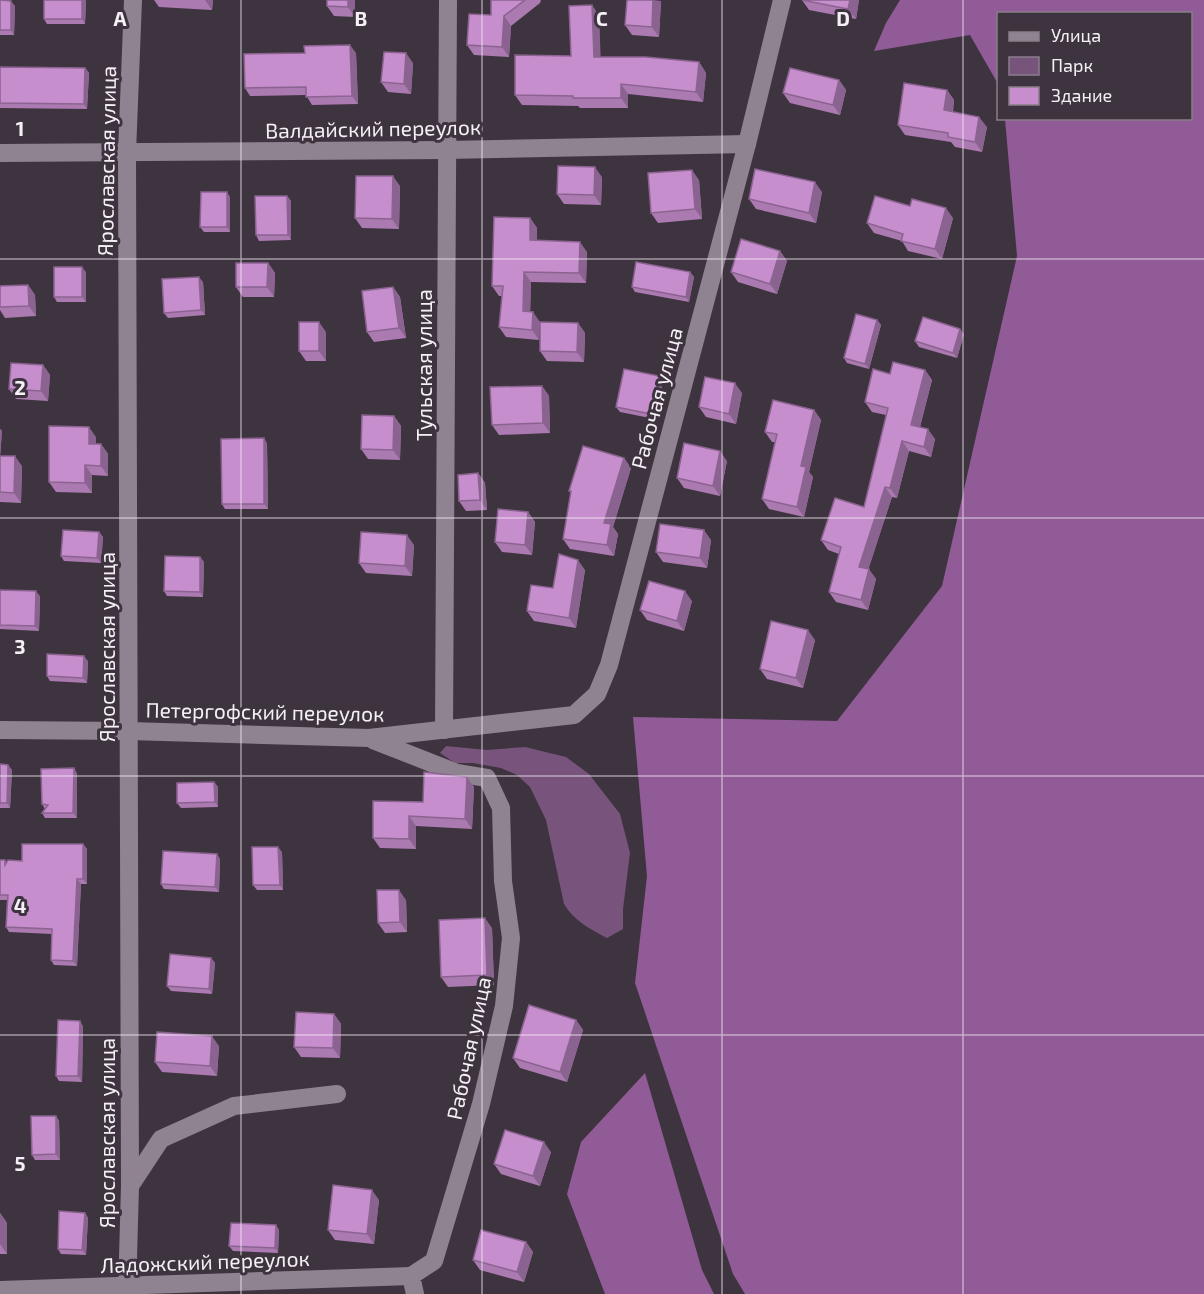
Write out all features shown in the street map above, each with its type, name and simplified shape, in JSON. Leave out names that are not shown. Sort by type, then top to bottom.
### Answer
[{"type":"street","name":"Ярославская улица","points":[[127,1290],[130,1186],[127,153],[134,0]]},
{"type":"street","name":"Тульская улица","points":[[444,730],[448,0]]},
{"type":"street","name":"Рабочая улица","points":[[609,665],[747,144],[782,0]]},
{"type":"street","name":"Валдайский переулок","points":[[0,153],[446,150],[747,144]]},
{"type":"street","name":"Петергофский переулок","points":[[0,730],[369,738],[444,730],[574,715],[597,694],[609,665]]},
{"type":"street","name":"Рабочая улица","points":[[369,738],[457,773],[487,778],[501,808],[503,881],[511,938],[504,1006],[481,1104],[434,1261],[413,1285]]},
{"type":"street","points":[[130,1186],[161,1139],[234,1106],[338,1094]]},
{"type":"street","name":"Ладожский переулок","points":[[0,1290],[413,1285]]},
{"type":"green space","points":[[446,746],[487,750],[525,747],[566,757],[589,774],[620,814],[630,853],[623,909],[623,929],[607,938],[578,920],[564,904],[546,820],[530,787],[517,775],[501,768],[473,763],[455,763],[440,753]]},
{"type":"shaded area","points":[[900,0],[1204,0],[1204,1294],[745,1294],[733,1274],[635,983],[647,876],[633,717],[837,721],[942,586],[1017,256],[1005,120],[1192,120],[1192,12],[997,12],[997,82],[970,35],[874,51],[886,23]]},
{"type":"shaded area","points":[[645,1073],[702,1270],[714,1294],[605,1294],[567,1194],[581,1142]]},
{"type":"building","points":[[0,0],[11,1],[11,30],[0,30]]},
{"type":"building","points":[[44,0],[82,0],[82,19],[44,19]]},
{"type":"building","points":[[327,0],[348,0],[348,7],[327,6]]},
{"type":"building","points":[[491,0],[525,0],[504,16],[502,47],[467,45],[469,14],[491,15]]},
{"type":"building","points":[[627,0],[653,0],[652,27],[625,25]]},
{"type":"building","points":[[802,0],[850,0],[848,9]]},
{"type":"building","points":[[592,5],[594,57],[646,57],[699,62],[696,92],[621,84],[621,98],[515,95],[515,55],[571,56],[569,6]]},
{"type":"building","points":[[350,45],[352,96],[306,97],[306,87],[245,88],[244,54],[305,53],[304,46]]},
{"type":"building","points":[[384,52],[406,53],[404,84],[381,82]]},
{"type":"building","points":[[0,67],[85,68],[84,104],[0,103]]},
{"type":"building","points":[[790,68],[839,80],[833,105],[783,93]]},
{"type":"building","points":[[904,83],[947,90],[944,110],[979,117],[975,142],[948,137],[948,133],[898,125]]},
{"type":"building","points":[[558,166],[595,167],[594,195],[557,194]]},
{"type":"building","points":[[755,169],[815,182],[809,213],[749,199]]},
{"type":"building","points":[[692,170],[695,209],[651,213],[648,173]]},
{"type":"building","points":[[356,176],[393,176],[392,219],[355,218]]},
{"type":"building","points":[[201,192],[227,192],[227,227],[200,227]]},
{"type":"building","points":[[255,196],[287,196],[288,235],[256,235]]},
{"type":"building","points":[[875,196],[910,206],[912,199],[946,208],[935,249],[901,241],[903,234],[867,223]]},
{"type":"building","points":[[494,217],[530,218],[530,240],[580,242],[579,273],[524,272],[523,311],[533,312],[532,330],[499,327],[503,286],[492,286]]},
{"type":"building","points":[[741,239],[780,251],[770,284],[731,272]]},
{"type":"building","points":[[636,262],[690,272],[686,297],[632,287]]},
{"type":"building","points":[[236,263],[268,263],[267,287],[236,287]]},
{"type":"building","points":[[54,267],[82,267],[82,297],[54,297]]},
{"type":"building","points":[[199,277],[201,310],[164,313],[162,279]]},
{"type":"building","points":[[28,285],[29,306],[0,307],[0,286]]},
{"type":"building","points":[[393,287],[399,328],[367,332],[362,291]]},
{"type":"building","points":[[856,314],[877,320],[865,364],[844,358]]},
{"type":"building","points":[[923,317],[960,329],[953,353],[915,341]]},
{"type":"building","points":[[299,322],[319,322],[319,351],[299,351]]},
{"type":"building","points":[[540,322],[578,323],[577,352],[540,351]]},
{"type":"building","points":[[893,362],[925,370],[911,425],[928,429],[924,447],[902,441],[890,488],[885,487],[859,567],[869,569],[861,600],[829,592],[841,547],[821,540],[835,498],[864,507],[888,408],[865,402],[873,369],[890,374]]},
{"type":"building","points":[[11,363],[43,365],[41,391],[9,389]]},
{"type":"building","points":[[624,369],[659,376],[651,414],[616,407]]},
{"type":"building","points":[[705,377],[735,383],[729,414],[699,407]]},
{"type":"building","points":[[542,386],[543,423],[492,425],[490,387]]},
{"type":"building","points":[[773,400],[814,410],[801,466],[806,467],[797,507],[762,499],[777,434],[765,432]]},
{"type":"building","points":[[362,415],[394,416],[393,450],[361,449]]},
{"type":"building","points":[[49,426],[89,427],[89,444],[101,444],[101,466],[85,465],[85,483],[49,482]]},
{"type":"building","points":[[264,438],[264,504],[222,504],[221,439]]},
{"type":"building","points":[[684,443],[720,451],[713,486],[677,478]]},
{"type":"building","points":[[583,446],[624,458],[604,523],[611,524],[607,545],[563,539],[571,491],[569,491]]},
{"type":"building","points":[[0,456],[15,456],[14,493],[0,492]]},
{"type":"building","points":[[478,473],[480,500],[459,501],[458,475]]},
{"type":"building","points":[[498,509],[528,512],[525,545],[495,542]]},
{"type":"building","points":[[660,524],[704,530],[700,558],[656,552]]},
{"type":"building","points":[[63,530],[99,532],[97,558],[61,556]]},
{"type":"building","points":[[361,532],[407,535],[405,566],[359,563]]},
{"type":"building","points":[[559,554],[578,560],[569,618],[527,611],[531,585],[553,588]]},
{"type":"building","points":[[165,556],[200,557],[200,592],[164,591]]},
{"type":"building","points":[[649,581],[685,591],[677,621],[640,610]]},
{"type":"building","points":[[0,590],[36,591],[35,626],[0,625]]},
{"type":"building","points":[[771,621],[808,630],[796,678],[760,669]]},
{"type":"building","points":[[47,654],[84,656],[83,678],[47,676]]},
{"type":"building","points":[[0,764],[8,765],[7,803],[0,803]]},
{"type":"building","points":[[74,768],[73,813],[42,813],[48,805],[42,804],[41,769]]},
{"type":"building","points":[[424,772],[467,777],[465,819],[409,816],[409,839],[373,838],[373,801],[423,802]]},
{"type":"building","points":[[214,782],[215,802],[177,803],[177,783]]},
{"type":"building","points":[[22,844],[83,844],[83,879],[77,879],[73,961],[51,960],[52,929],[6,927],[8,895],[0,895],[0,860],[5,860],[5,865],[8,860],[22,861]]},
{"type":"building","points":[[252,847],[278,847],[280,885],[253,885]]},
{"type":"building","points":[[163,851],[217,854],[215,887],[161,884]]},
{"type":"building","points":[[377,890],[399,890],[400,922],[378,923]]},
{"type":"building","points":[[485,918],[487,975],[441,977],[439,920]]},
{"type":"building","points":[[170,954],[211,958],[209,989],[167,986]]},
{"type":"building","points":[[529,1005],[576,1020],[560,1072],[513,1058]]},
{"type":"building","points":[[296,1012],[334,1014],[333,1048],[294,1047]]},
{"type":"building","points":[[58,1020],[80,1021],[78,1076],[56,1076]]},
{"type":"building","points":[[157,1032],[212,1036],[210,1066],[155,1062]]},
{"type":"building","points":[[31,1116],[56,1116],[56,1154],[32,1155]]},
{"type":"building","points":[[505,1130],[544,1142],[533,1176],[494,1164]]},
{"type":"building","points":[[333,1185],[372,1190],[367,1234],[328,1230]]},
{"type":"building","points":[[59,1211],[85,1213],[82,1250],[58,1249]]},
{"type":"building","points":[[231,1223],[276,1225],[275,1248],[229,1246]]},
{"type":"building","points":[[481,1230],[526,1242],[517,1272],[473,1260]]}]
